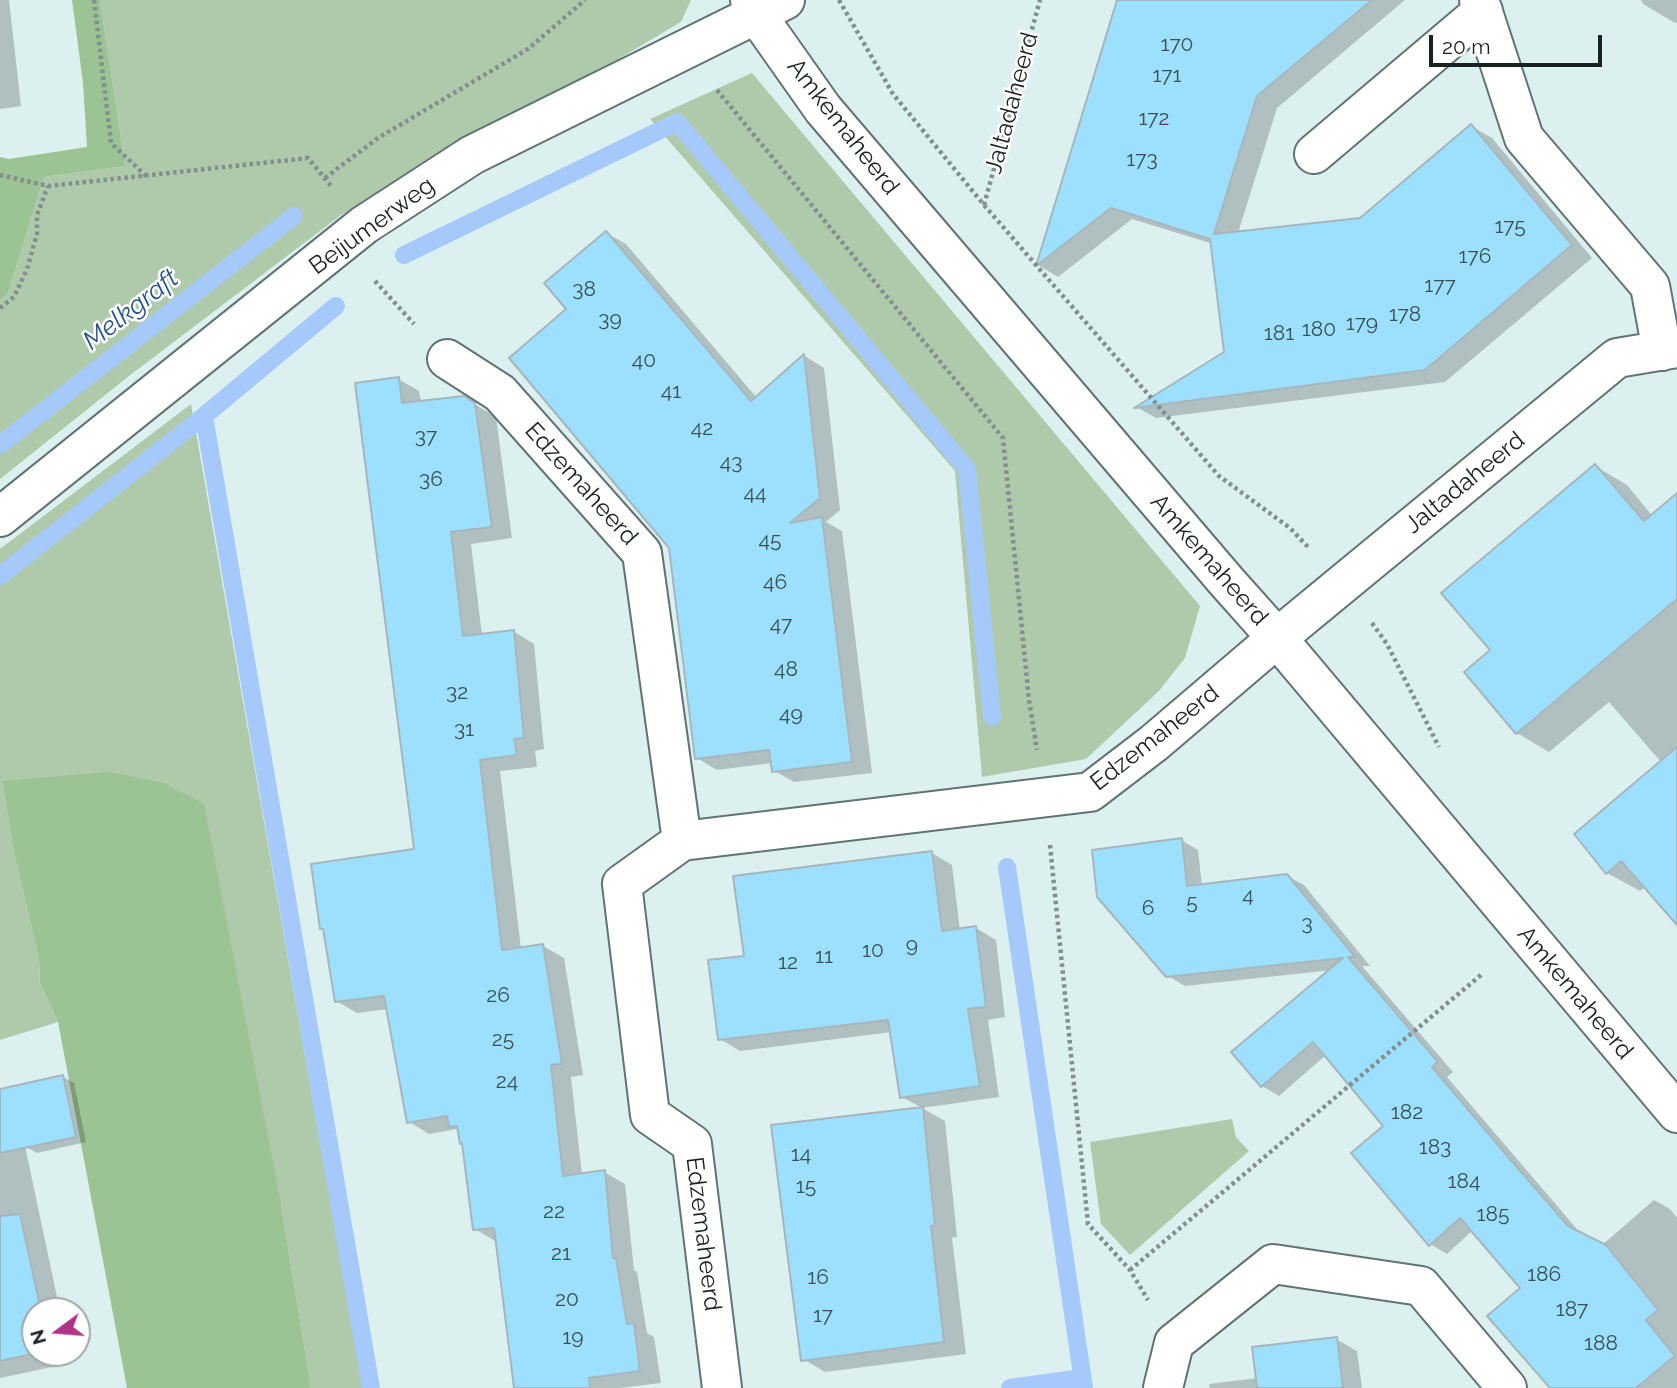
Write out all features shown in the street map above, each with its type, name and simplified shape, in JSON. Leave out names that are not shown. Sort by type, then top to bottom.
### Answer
[{"type":"street","name":"Beijumerweg","points":[[0,517],[353,234],[471,155],[685,50],[764,5]]},
{"type":"street","name":"Amkemaheerd","points":[[764,5],[823,109],[1277,638],[1677,1113]]},
{"type":"street","name":"Jaltadaheerd","points":[[1277,638],[1617,358],[1669,350],[1650,286],[1524,138],[1481,5],[1314,154]]},
{"type":"street","name":"Edzemaheerd","points":[[447,359],[500,393],[642,553],[682,841]]},
{"type":"street","name":"Edzemaheerd","points":[[722,1388],[692,1144],[650,1115],[622,884],[682,841],[1090,792],[1154,743],[1277,638]]},
{"type":"street","points":[[1163,1388],[1174,1343],[1273,1264],[1421,1286],[1507,1388]]},
{"type":"path","points":[[94,0],[111,143],[147,176]]},
{"type":"path","points":[[326,178],[378,138],[528,49],[585,0]]},
{"type":"path","points":[[839,0],[893,94],[984,205],[1219,477],[1290,528],[1344,583],[1387,644],[1440,749]]},
{"type":"path","name":"Jaltadaheerd","points":[[984,205],[1040,0]]},
{"type":"path","points":[[685,50],[1003,438],[1029,700],[1045,797],[1088,1224],[1130,1270],[1174,1343]]},
{"type":"path","points":[[0,175],[48,186],[308,158],[326,178],[353,234],[447,359]]},
{"type":"path","points":[[0,308],[14,297],[27,269],[37,234],[37,215],[48,186]]},
{"type":"path","points":[[1130,1270],[1481,975]]},
{"type":"green space","points":[[72,0],[100,0],[125,166],[44,177],[8,293],[0,300],[0,157],[9,159],[87,147],[83,83]]},
{"type":"green space","points":[[100,0],[691,0],[681,22],[605,67],[486,128],[341,215],[129,376],[0,479],[0,300],[8,293],[44,177],[125,166]]},
{"type":"green space","points":[[752,73],[1200,606],[1185,658],[1159,691],[1086,759],[982,777],[955,471],[650,119]]},
{"type":"green space","points":[[191,404],[363,1388],[311,1388],[281,1204],[2,781],[14,852],[39,960],[40,983],[58,1022],[0,1040],[0,549]]},
{"type":"green space","points":[[109,772],[164,783],[204,804],[281,1204],[311,1388],[127,1388],[58,1022],[40,983],[39,960],[14,852],[2,781]]},
{"type":"green space","points":[[1232,1119],[1236,1137],[1249,1151],[1130,1255],[1101,1224],[1090,1142]]},
{"type":"building","points":[[1117,0],[1372,0],[1257,96],[1214,234],[1360,218],[1471,124],[1572,245],[1425,370],[1134,408],[1224,352],[1210,239],[1111,208],[1036,266]]},
{"type":"building","points":[[606,231],[751,401],[804,354],[820,498],[790,523],[822,517],[852,762],[772,772],[769,750],[695,759],[669,548],[509,358],[566,309],[544,283]]},
{"type":"building","points":[[399,377],[402,403],[464,396],[475,403],[492,527],[451,532],[463,636],[514,630],[524,738],[514,739],[517,755],[480,760],[502,950],[543,944],[562,1064],[551,1065],[563,1176],[605,1170],[613,1258],[616,1258],[627,1324],[634,1323],[640,1371],[589,1378],[590,1388],[514,1388],[494,1228],[473,1230],[462,1143],[460,1144],[457,1126],[449,1127],[447,1116],[407,1123],[384,996],[335,1002],[323,929],[320,929],[311,864],[414,849],[355,383]]},
{"type":"building","points":[[1595,464],[1644,521],[1677,493],[1677,599],[1516,734],[1464,672],[1490,650],[1441,593]]},
{"type":"building","points":[[1677,747],[1677,925],[1621,861],[1606,874],[1574,834]]},
{"type":"building","points":[[1182,838],[1187,886],[1287,874],[1355,957],[1348,957],[1438,1062],[1432,1067],[1509,1158],[1568,1226],[1606,1245],[1658,1310],[1646,1320],[1675,1356],[1636,1388],[1550,1388],[1487,1316],[1520,1288],[1460,1218],[1429,1246],[1351,1153],[1383,1126],[1313,1042],[1261,1087],[1231,1052],[1343,958],[1166,977],[1097,897],[1092,850]]},
{"type":"building","points":[[932,851],[942,931],[976,926],[986,1007],[968,1009],[980,1086],[900,1098],[888,1020],[718,1040],[708,960],[744,956],[733,876]]},
{"type":"building","points":[[63,1075],[76,1137],[0,1153],[0,1089]]},
{"type":"building","points":[[923,1107],[935,1225],[931,1226],[944,1342],[801,1361],[771,1125]]},
{"type":"building","points":[[20,1214],[38,1297],[21,1297],[21,1356],[0,1361],[0,1216]]},
{"type":"building","points":[[1337,1337],[1343,1388],[1257,1388],[1252,1347]]},
{"type":"waterway","points":[[404,255],[677,122],[967,469],[992,717]]},
{"type":"waterway","name":"Melkgraft","points":[[0,445],[294,216]]},
{"type":"waterway","points":[[0,576],[204,416],[336,306]]},
{"type":"waterway","points":[[204,416],[371,1388]]},
{"type":"waterway","points":[[1007,867],[1084,1388]]},
{"type":"waterway","points":[[1010,1388],[1082,1378]]}]
